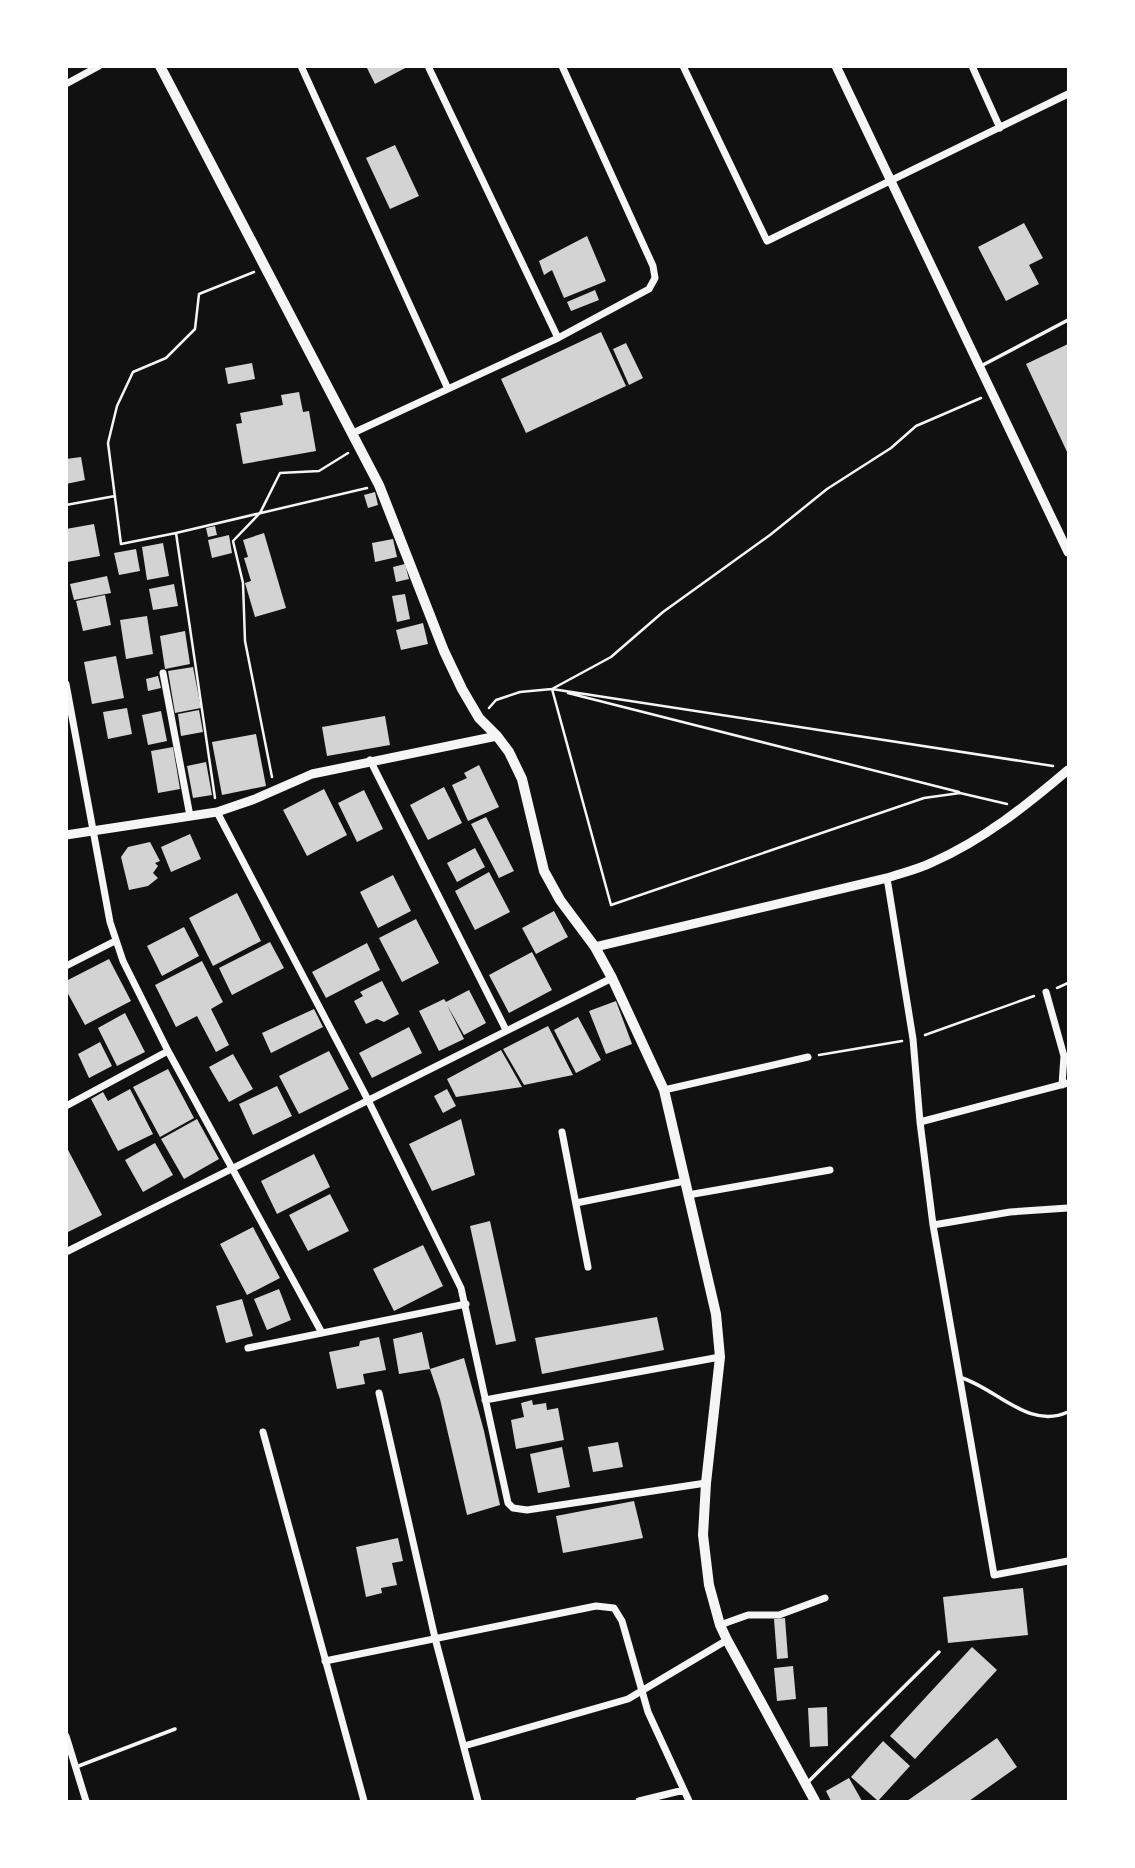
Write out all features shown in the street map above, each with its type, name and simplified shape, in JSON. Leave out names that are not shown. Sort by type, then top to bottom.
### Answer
[{"type":"main road","points":[[160,66],[379,485],[444,651],[462,689],[479,718],[509,752],[522,779],[544,871],[559,900],[595,947],[612,978],[664,1090],[716,1314],[720,1357],[703,1535],[709,1585],[727,1640],[815,1801]]},
{"type":"street","points":[[66,84],[99,66]]},
{"type":"street","points":[[301,66],[449,389]]},
{"type":"street","points":[[428,66],[558,338]]},
{"type":"street","points":[[353,433],[558,338],[649,289],[655,278],[653,266],[562,66]]},
{"type":"street","points":[[682,66],[767,241],[1069,94]]},
{"type":"street","points":[[836,66],[1069,552]]},
{"type":"street","points":[[972,66],[1000,128]]},
{"type":"street","points":[[163,673],[190,816]]},
{"type":"street","points":[[66,684],[115,941],[168,1051],[322,1333]]},
{"type":"street","points":[[66,835],[217,812],[312,774],[497,736]]},
{"type":"street","points":[[370,760],[506,1030]]},
{"type":"street","points":[[595,947],[887,878],[932,863],[967,845],[1024,808],[1064,769]]},
{"type":"street","points":[[217,812],[368,1100],[454,1272],[466,1304],[504,1495],[513,1508],[527,1510],[706,1483]]},
{"type":"street","points":[[887,878],[913,1039],[933,1225],[994,1575],[1069,1561]]},
{"type":"street","points":[[66,966],[115,941]]},
{"type":"street","points":[[66,1252],[612,978]]},
{"type":"street","points":[[920,1122],[1065,1084],[1064,1056],[1046,992]]},
{"type":"street","points":[[66,1105],[168,1051]]},
{"type":"street","points":[[664,1090],[808,1057]]},
{"type":"street","points":[[562,1132],[588,1266]]},
{"type":"street","points":[[688,1195],[830,1170]]},
{"type":"street","points":[[576,1203],[685,1181]]},
{"type":"street","points":[[933,1225],[1010,1212],[1069,1208]]},
{"type":"street","points":[[248,1348],[466,1304]]},
{"type":"street","points":[[485,1400],[720,1357]]},
{"type":"street","points":[[379,1393],[435,1638],[478,1801]]},
{"type":"street","points":[[263,1432],[364,1801]]},
{"type":"street","points":[[720,1625],[748,1615],[779,1615],[825,1598]]},
{"type":"street","points":[[325,1661],[596,1606],[614,1608],[622,1621],[648,1712],[689,1801]]},
{"type":"street","points":[[464,1746],[613,1704],[642,1692],[727,1640]]},
{"type":"street","points":[[66,1736],[70,1758],[76,1767],[86,1801]]},
{"type":"street","points":[[639,1801],[684,1790]]},
{"type":"lane","points":[[979,367],[1069,320]]},
{"type":"lane","points":[[960,1377],[985,1387],[1009,1405],[1036,1415],[1047,1418],[1069,1412]]},
{"type":"lane","points":[[806,1784],[939,1652]]},
{"type":"lane","points":[[76,1767],[175,1729]]},
{"type":"path","points":[[265,267],[235,282],[199,294],[195,329],[166,358],[133,372],[117,405],[108,443],[121,544],[379,485]]},
{"type":"path","points":[[552,689],[611,657],[663,612],[770,535],[827,489],[891,449],[916,426],[973,403],[991,392]]},
{"type":"path","points":[[274,791],[245,641],[243,583],[233,541],[260,513],[280,473],[318,471],[359,446]]},
{"type":"path","points":[[66,505],[115,496]]},
{"type":"path","points":[[176,533],[217,812]]},
{"type":"path","points":[[552,689],[611,905],[924,798],[960,793]]},
{"type":"path","points":[[552,689],[1024,808]]},
{"type":"path","points":[[479,718],[496,700],[520,692],[552,689],[1064,769]]},
{"type":"path","points":[[808,1057],[913,1039],[1046,992]]},
{"type":"building","points":[[366,66],[409,66],[375,84]]},
{"type":"building","points":[[395,145],[419,196],[390,209],[366,158]]},
{"type":"building","points":[[1024,223],[1043,258],[1029,265],[1039,284],[1006,301],[978,247]]},
{"type":"building","points":[[587,236],[606,281],[564,298],[552,270],[544,275],[539,261]]},
{"type":"building","points":[[595,290],[599,300],[571,311],[567,302]]},
{"type":"building","points":[[601,332],[626,386],[526,433],[501,379]]},
{"type":"building","points":[[626,343],[643,378],[629,385],[613,349]]},
{"type":"building","points":[[1068,344],[1068,454],[1026,364]]},
{"type":"building","points":[[252,363],[255,379],[228,384],[225,368]]},
{"type":"building","points":[[299,392],[303,412],[309,411],[316,451],[243,464],[236,424],[242,423],[240,413],[283,405],[281,395]]},
{"type":"building","points":[[81,457],[85,480],[66,484],[66,459]]},
{"type":"building","points":[[375,492],[378,505],[368,508],[364,495]]},
{"type":"building","points":[[94,524],[100,556],[67,562],[66,529]]},
{"type":"building","points":[[215,526],[217,535],[208,537],[206,528]]},
{"type":"building","points":[[264,533],[286,608],[255,617],[245,583],[251,581],[244,558],[248,557],[243,540]]},
{"type":"building","points":[[229,535],[232,553],[212,558],[208,540]]},
{"type":"building","points":[[393,539],[397,557],[375,562],[372,543]]},
{"type":"building","points":[[163,543],[169,576],[147,580],[142,547]]},
{"type":"building","points":[[136,549],[140,571],[119,575],[114,553]]},
{"type":"building","points":[[405,564],[409,579],[396,582],[393,567]]},
{"type":"building","points":[[107,576],[111,593],[74,600],[70,584]]},
{"type":"building","points":[[174,584],[178,606],[153,610],[149,589]]},
{"type":"building","points":[[405,594],[410,619],[397,622],[392,596]]},
{"type":"building","points":[[105,595],[111,625],[83,631],[76,601]]},
{"type":"building","points":[[147,616],[153,654],[126,659],[120,620]]},
{"type":"building","points":[[423,623],[428,644],[401,650],[396,630]]},
{"type":"building","points":[[185,631],[190,664],[165,669],[160,636]]},
{"type":"building","points":[[116,656],[124,698],[92,704],[84,662]]},
{"type":"building","points":[[193,667],[201,708],[175,713],[168,671]]},
{"type":"building","points":[[158,676],[161,688],[148,691],[146,679]]},
{"type":"building","points":[[127,708],[132,734],[108,739],[103,712]]},
{"type":"building","points":[[199,710],[203,732],[181,736],[178,714]]},
{"type":"building","points":[[161,711],[167,741],[148,745],[142,715]]},
{"type":"building","points":[[385,716],[390,745],[327,756],[322,727]]},
{"type":"building","points":[[256,734],[266,786],[222,795],[212,742]]},
{"type":"building","points":[[173,747],[180,789],[158,793],[151,751]]},
{"type":"building","points":[[206,762],[212,795],[193,798],[187,766]]},
{"type":"building","points":[[479,765],[499,807],[468,821],[452,785],[467,778],[464,773]]},
{"type":"building","points":[[444,787],[462,823],[428,840],[410,805]]},
{"type":"building","points":[[324,789],[347,835],[307,856],[283,810]]},
{"type":"building","points":[[364,790],[383,829],[357,842],[338,803]]},
{"type":"building","points":[[486,817],[514,871],[499,878],[471,824]]},
{"type":"building","points":[[190,834],[201,859],[171,872],[161,847]]},
{"type":"building","points":[[150,842],[160,861],[155,863],[158,866],[153,873],[158,878],[148,886],[129,890],[121,857],[128,847]]},
{"type":"building","points":[[475,848],[485,867],[457,882],[447,863]]},
{"type":"building","points":[[489,872],[510,912],[475,930],[455,891]]},
{"type":"building","points":[[393,875],[411,911],[378,928],[360,892]]},
{"type":"building","points":[[237,893],[261,941],[213,966],[189,918]]},
{"type":"building","points":[[554,911],[568,937],[536,954],[522,928]]},
{"type":"building","points":[[416,919],[439,963],[402,982],[379,938]]},
{"type":"building","points":[[184,927],[199,956],[162,976],[147,946]]},
{"type":"building","points":[[270,942],[284,968],[232,995],[219,968]]},
{"type":"building","points":[[367,943],[380,970],[326,998],[312,972]]},
{"type":"building","points":[[532,952],[552,990],[509,1013],[489,975]]},
{"type":"building","points":[[109,959],[131,1001],[85,1025],[66,990],[66,981]]},
{"type":"building","points":[[202,961],[223,1002],[211,1009],[229,1045],[216,1052],[197,1016],[176,1027],[155,985]]},
{"type":"building","points":[[382,981],[399,1014],[384,1022],[377,1019],[366,1024],[354,1001],[363,996],[360,992]]},
{"type":"building","points":[[469,990],[486,1023],[464,1035],[447,1005],[464,1039],[439,1051],[419,1011],[444,999],[446,1002]]},
{"type":"building","points":[[616,1001],[632,1044],[606,1054],[589,1011]]},
{"type":"building","points":[[314,1009],[323,1027],[271,1053],[262,1033]]},
{"type":"building","points":[[125,1013],[145,1052],[117,1066],[98,1028]]},
{"type":"building","points":[[578,1017],[601,1060],[576,1073],[554,1030]]},
{"type":"building","points":[[548,1026],[573,1075],[524,1085],[503,1049]]},
{"type":"building","points":[[409,1027],[422,1053],[372,1078],[359,1053]]},
{"type":"building","points":[[100,1042],[112,1066],[89,1078],[78,1054]]},
{"type":"building","points":[[501,1050],[522,1087],[456,1097],[447,1079]]},
{"type":"building","points":[[329,1051],[349,1089],[299,1114],[279,1076]]},
{"type":"building","points":[[233,1054],[253,1089],[229,1102],[209,1067]]},
{"type":"building","points":[[168,1069],[194,1118],[160,1137],[133,1087]]},
{"type":"building","points":[[277,1086],[292,1116],[253,1135],[239,1104]]},
{"type":"building","points":[[130,1089],[153,1134],[118,1151],[91,1099],[103,1092],[108,1101]]},
{"type":"building","points":[[447,1089],[456,1106],[443,1113],[434,1096]]},
{"type":"building","points":[[197,1119],[219,1159],[184,1179],[161,1139]]},
{"type":"building","points":[[461,1119],[475,1175],[432,1191],[409,1144]]},
{"type":"building","points":[[155,1143],[173,1175],[143,1192],[125,1160]]},
{"type":"building","points":[[66,1146],[102,1215],[66,1233]]},
{"type":"building","points":[[314,1154],[330,1187],[277,1214],[261,1181]]},
{"type":"building","points":[[330,1194],[349,1231],[308,1251],[289,1215]]},
{"type":"building","points":[[490,1221],[516,1341],[496,1345],[470,1226]]},
{"type":"building","points":[[253,1227],[280,1278],[247,1295],[220,1244]]},
{"type":"building","points":[[423,1245],[443,1286],[394,1311],[373,1269]]},
{"type":"building","points":[[279,1289],[291,1320],[267,1330],[254,1299]]},
{"type":"building","points":[[242,1299],[253,1336],[226,1343],[216,1306]]},
{"type":"building","points":[[657,1317],[664,1350],[542,1374],[535,1338]]},
{"type":"building","points":[[422,1332],[430,1369],[399,1374],[393,1339]]},
{"type":"building","points":[[379,1337],[386,1370],[363,1374],[365,1384],[337,1389],[329,1352],[359,1346],[360,1341]]},
{"type":"building","points":[[464,1358],[500,1505],[467,1515],[440,1399],[430,1369]]},
{"type":"building","points":[[532,1400],[533,1405],[546,1403],[547,1410],[558,1408],[564,1440],[516,1449],[511,1420],[524,1417],[521,1403]]},
{"type":"building","points":[[618,1442],[623,1467],[593,1472],[588,1447]]},
{"type":"building","points":[[562,1447],[570,1487],[538,1493],[530,1454]]},
{"type":"building","points":[[634,1501],[643,1538],[563,1553],[556,1516]]},
{"type":"building","points":[[398,1538],[403,1561],[392,1563],[397,1585],[381,1588],[382,1593],[366,1597],[356,1547]]},
{"type":"building","points":[[1023,1588],[1028,1635],[948,1643],[943,1597]]},
{"type":"building","points":[[785,1618],[788,1658],[777,1659],[774,1619]]},
{"type":"building","points":[[972,1647],[997,1670],[915,1759],[890,1736]]},
{"type":"building","points":[[793,1666],[796,1699],[777,1701],[774,1668]]},
{"type":"building","points":[[827,1707],[828,1746],[810,1747],[808,1708]]},
{"type":"building","points":[[997,1738],[1017,1767],[969,1801],[907,1801]]},
{"type":"building","points":[[883,1741],[910,1766],[878,1801],[851,1777]]},
{"type":"building","points":[[849,1778],[862,1801],[831,1801],[826,1791]]}]
